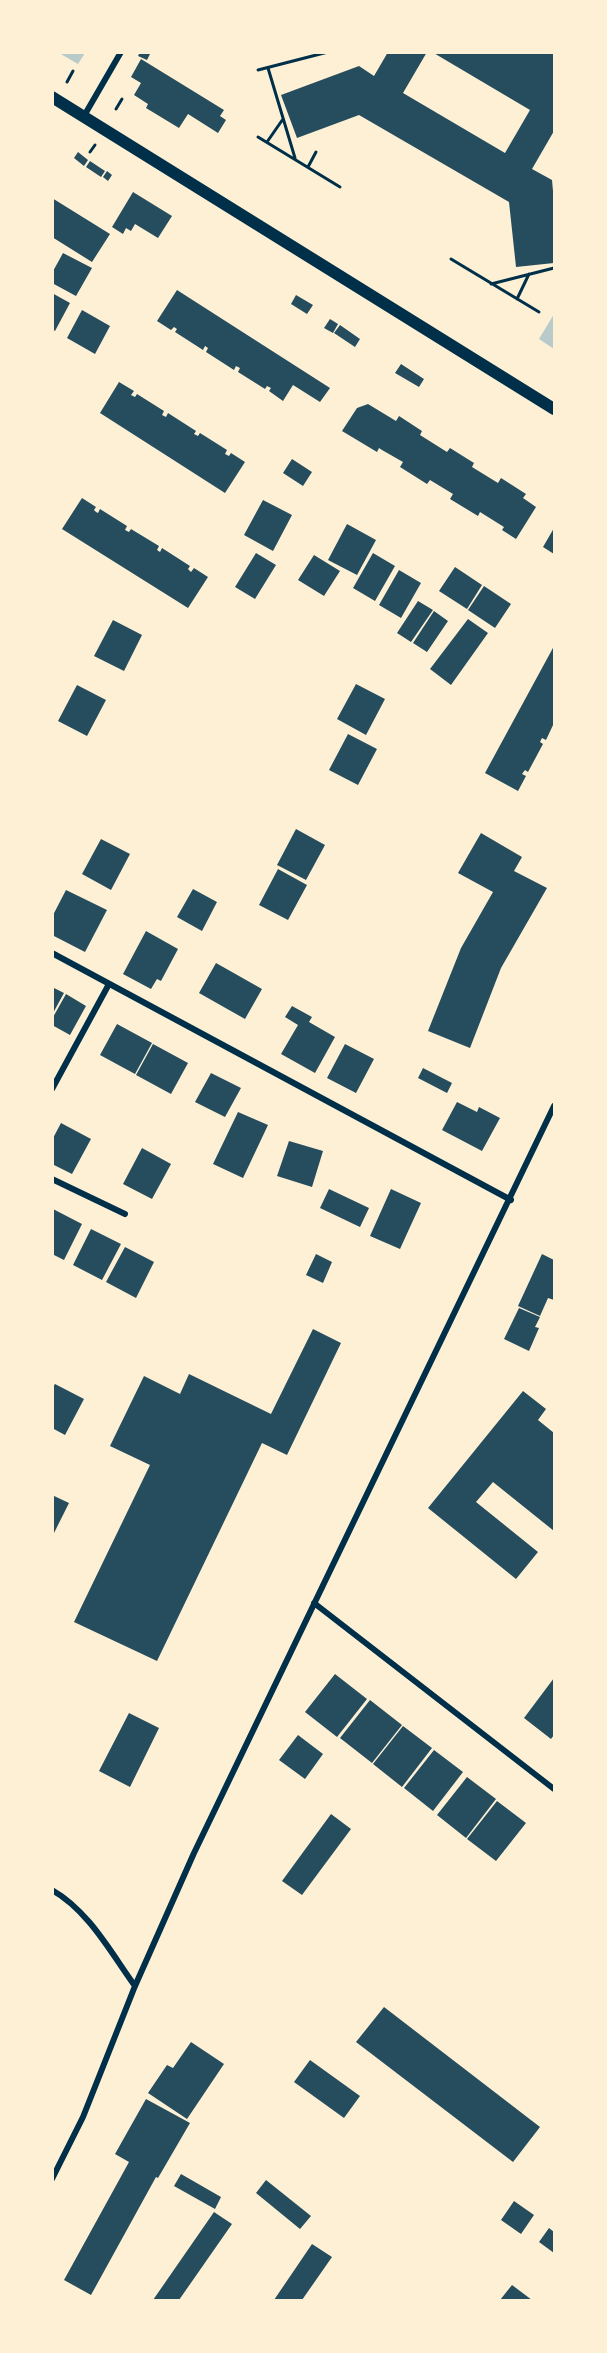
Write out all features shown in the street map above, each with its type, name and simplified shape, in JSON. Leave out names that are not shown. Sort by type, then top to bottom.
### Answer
[{"type":"main road","points":[[52,97],[555,409]]},
{"type":"street","points":[[84,116],[121,52]]},
{"type":"street","points":[[52,953],[511,1200]]},
{"type":"street","points":[[52,1089],[108,984]]},
{"type":"street","points":[[52,2179],[83,2117],[135,1986],[194,1853],[555,1106]]},
{"type":"street","points":[[52,1179],[125,1214]]},
{"type":"street","points":[[315,1603],[555,1789]]},
{"type":"street","points":[[52,1890],[64,1896],[88,1920],[135,1986]]},
{"type":"path","points":[[258,70],[328,52]]},
{"type":"path","points":[[268,68],[295,159]]},
{"type":"path","points":[[66,82],[73,70]]},
{"type":"path","points":[[116,109],[122,99]]},
{"type":"path","points":[[267,142],[283,118]]},
{"type":"path","points":[[258,137],[340,187]]},
{"type":"path","points":[[90,152],[95,145]]},
{"type":"path","points":[[308,167],[316,152]]},
{"type":"path","points":[[451,259],[539,312]]},
{"type":"path","points":[[491,284],[555,268]]},
{"type":"path","points":[[517,299],[529,274]]},
{"type":"shaded area","points":[[85,52],[78,64],[59,53]]},
{"type":"shaded area","points":[[554,314],[554,349],[539,339]]},
{"type":"building","points":[[140,52],[151,52],[147,60],[138,56]]},
{"type":"building","points":[[388,52],[427,52],[403,93],[505,153],[530,110],[432,52],[554,52],[554,131],[532,169],[552,180],[554,263],[516,267],[509,202],[359,115],[297,138],[281,95],[359,66],[374,76]]},
{"type":"building","points":[[141,59],[224,110],[220,116],[226,120],[218,133],[188,114],[179,128],[146,108],[148,104],[134,95],[141,83],[131,77]]},
{"type":"building","points":[[78,152],[88,160],[84,166],[74,158]]},
{"type":"building","points":[[90,161],[105,171],[101,177],[86,167]]},
{"type":"building","points":[[107,171],[112,175],[108,181],[103,177]]},
{"type":"building","points":[[133,192],[172,216],[158,238],[135,224],[131,231],[126,228],[123,234],[112,227]]},
{"type":"building","points":[[52,198],[110,234],[92,262],[52,237]]},
{"type":"building","points":[[63,253],[92,268],[76,296],[52,283],[52,273]]},
{"type":"building","points":[[177,290],[330,388],[320,402],[293,385],[283,401],[269,391],[271,388],[267,386],[265,389],[238,372],[240,368],[236,366],[234,370],[206,352],[208,348],[205,346],[203,350],[175,332],[177,329],[174,327],[171,330],[157,321]]},
{"type":"building","points":[[52,293],[70,303],[55,331],[52,329]]},
{"type":"building","points":[[296,295],[313,305],[307,314],[291,304]]},
{"type":"building","points":[[82,310],[110,326],[95,354],[67,338]]},
{"type":"building","points":[[330,319],[338,324],[333,333],[324,328]]},
{"type":"building","points":[[340,325],[360,339],[355,347],[334,333]]},
{"type":"building","points":[[401,364],[424,379],[419,387],[395,373]]},
{"type":"building","points":[[119,382],[134,391],[131,395],[135,397],[137,394],[164,411],[162,415],[166,417],[168,413],[196,431],[194,434],[198,436],[200,433],[227,450],[225,454],[229,456],[231,453],[245,462],[225,493],[100,413]]},
{"type":"building","points":[[368,404],[396,421],[399,416],[422,431],[420,435],[447,452],[450,448],[474,463],[472,467],[498,483],[501,478],[526,494],[523,498],[536,507],[516,539],[502,530],[504,527],[480,512],[478,516],[450,499],[453,494],[430,480],[427,484],[400,467],[403,462],[379,448],[377,452],[342,431],[357,408]]},
{"type":"building","points":[[292,459],[312,472],[303,486],[283,473]]},
{"type":"building","points":[[82,498],[96,507],[94,510],[96,512],[98,513],[100,509],[127,526],[125,530],[129,532],[131,529],[159,546],[157,550],[160,552],[162,548],[190,566],[188,569],[191,572],[194,568],[208,577],[188,608],[62,529]]},
{"type":"building","points":[[263,500],[292,515],[273,551],[244,535]]},
{"type":"building","points":[[347,524],[376,540],[357,575],[328,560]]},
{"type":"building","points":[[554,528],[554,554],[543,547]]},
{"type":"building","points":[[256,553],[276,565],[255,599],[235,587]]},
{"type":"building","points":[[373,553],[395,566],[375,601],[353,588]]},
{"type":"building","points":[[314,555],[340,571],[324,596],[298,580]]},
{"type":"building","points":[[455,567],[482,585],[467,609],[439,591]]},
{"type":"building","points":[[399,570],[421,583],[401,618],[379,605]]},
{"type":"building","points":[[484,586],[511,604],[495,628],[468,610]]},
{"type":"building","points":[[418,601],[433,610],[411,642],[397,633]]},
{"type":"building","points":[[434,611],[448,621],[427,652],[413,643]]},
{"type":"building","points":[[468,619],[488,633],[451,685],[430,669]]},
{"type":"building","points":[[113,620],[142,635],[124,671],[94,656]]},
{"type":"building","points":[[554,646],[554,723],[546,740],[542,738],[540,742],[543,744],[528,772],[525,770],[522,774],[526,776],[518,791],[485,773]]},
{"type":"building","points":[[356,684],[385,699],[366,735],[337,719]]},
{"type":"building","points":[[77,685],[106,700],[87,736],[58,721]]},
{"type":"building","points":[[348,734],[377,749],[358,785],[329,770]]},
{"type":"building","points":[[296,829],[325,845],[306,880],[277,865]]},
{"type":"building","points":[[481,833],[522,857],[514,871],[547,888],[501,968],[470,1048],[428,1031],[461,948],[493,892],[458,873]]},
{"type":"building","points":[[101,839],[130,854],[111,890],[82,874]]},
{"type":"building","points":[[278,869],[307,885],[288,920],[259,905]]},
{"type":"building","points":[[193,889],[217,902],[202,931],[177,917]]},
{"type":"building","points":[[66,890],[107,910],[85,952],[52,935],[52,917]]},
{"type":"building","points":[[146,931],[178,949],[161,981],[157,979],[151,989],[123,974]]},
{"type":"building","points":[[216,963],[262,989],[245,1019],[199,993]]},
{"type":"building","points":[[52,987],[64,993],[52,1015]]},
{"type":"building","points":[[66,994],[86,1006],[70,1035],[52,1025],[52,1019]]},
{"type":"building","points":[[292,1006],[312,1017],[309,1022],[335,1037],[315,1073],[281,1054],[298,1025],[285,1017]]},
{"type":"building","points":[[117,1024],[152,1043],[135,1074],[100,1055]]},
{"type":"building","points":[[153,1044],[188,1063],[171,1094],[136,1075]]},
{"type":"building","points":[[345,1044],[374,1059],[356,1093],[327,1078]]},
{"type":"building","points":[[423,1068],[452,1083],[447,1093],[418,1078]]},
{"type":"building","points":[[211,1073],[241,1088],[225,1117],[195,1102]]},
{"type":"building","points":[[457,1102],[477,1112],[479,1107],[500,1118],[482,1151],[442,1130]]},
{"type":"building","points":[[238,1112],[268,1125],[243,1178],[213,1164]]},
{"type":"building","points":[[61,1123],[91,1139],[72,1174],[52,1164],[52,1140]]},
{"type":"building","points":[[289,1141],[323,1151],[312,1187],[277,1176]]},
{"type":"building","points":[[142,1148],[171,1164],[152,1199],[123,1184]]},
{"type":"building","points":[[329,1189],[369,1208],[360,1227],[320,1208]]},
{"type":"building","points":[[391,1189],[421,1203],[400,1249],[370,1236]]},
{"type":"building","points":[[53,1209],[82,1224],[64,1260],[52,1254]]},
{"type":"building","points":[[91,1229],[121,1244],[102,1280],[73,1265]]},
{"type":"building","points":[[125,1247],[154,1262],[136,1298],[106,1282]]},
{"type":"building","points":[[316,1254],[332,1262],[323,1283],[306,1275]]},
{"type":"building","points":[[542,1254],[554,1260],[554,1300],[548,1298],[540,1316],[518,1306]]},
{"type":"building","points":[[519,1308],[540,1317],[535,1327],[539,1328],[529,1351],[504,1339]]},
{"type":"building","points":[[313,1329],[341,1343],[287,1455],[262,1443],[157,1661],[74,1622],[150,1465],[110,1446],[144,1376],[180,1394],[189,1374],[271,1414]]},
{"type":"building","points":[[55,1384],[84,1399],[65,1435],[52,1428],[52,1388]]},
{"type":"building","points":[[523,1391],[546,1409],[538,1420],[554,1433],[554,1531],[493,1482],[476,1502],[538,1552],[516,1579],[428,1508]]},
{"type":"building","points":[[52,1495],[69,1503],[52,1537]]},
{"type":"building","points":[[335,1674],[367,1699],[337,1737],[305,1712]]},
{"type":"building","points":[[554,1678],[554,1735],[551,1739],[524,1718]]},
{"type":"building","points":[[370,1700],[402,1725],[372,1763],[340,1738]]},
{"type":"building","points":[[129,1713],[159,1728],[130,1787],[99,1771]]},
{"type":"building","points":[[403,1726],[432,1748],[402,1787],[373,1764]]},
{"type":"building","points":[[298,1735],[323,1754],[305,1779],[279,1760]]},
{"type":"building","points":[[434,1750],[463,1772],[433,1811],[404,1788]]},
{"type":"building","points":[[467,1777],[496,1799],[466,1838],[437,1815]]},
{"type":"building","points":[[497,1801],[526,1823],[496,1861],[467,1839]]},
{"type":"building","points":[[331,1814],[351,1829],[302,1895],[282,1881]]},
{"type":"building","points":[[384,2007],[540,2127],[513,2162],[356,2042]]},
{"type":"building","points":[[191,2042],[224,2064],[187,2119],[148,2093],[167,2065],[173,2068]]},
{"type":"building","points":[[310,2060],[360,2096],[344,2118],[294,2082]]},
{"type":"building","points":[[146,2099],[190,2123],[158,2178],[156,2177],[91,2295],[64,2280],[129,2162],[115,2154]]},
{"type":"building","points":[[181,2174],[221,2197],[215,2209],[174,2186]]},
{"type":"building","points":[[266,2180],[311,2216],[300,2229],[256,2193]]},
{"type":"building","points":[[514,2201],[534,2215],[521,2234],[501,2220]]},
{"type":"building","points":[[214,2212],[232,2224],[179,2300],[153,2300]]},
{"type":"building","points":[[549,2228],[554,2232],[554,2253],[539,2242]]},
{"type":"building","points":[[312,2244],[332,2257],[302,2300],[274,2300]]},
{"type":"building","points":[[512,2285],[532,2300],[500,2300]]}]
